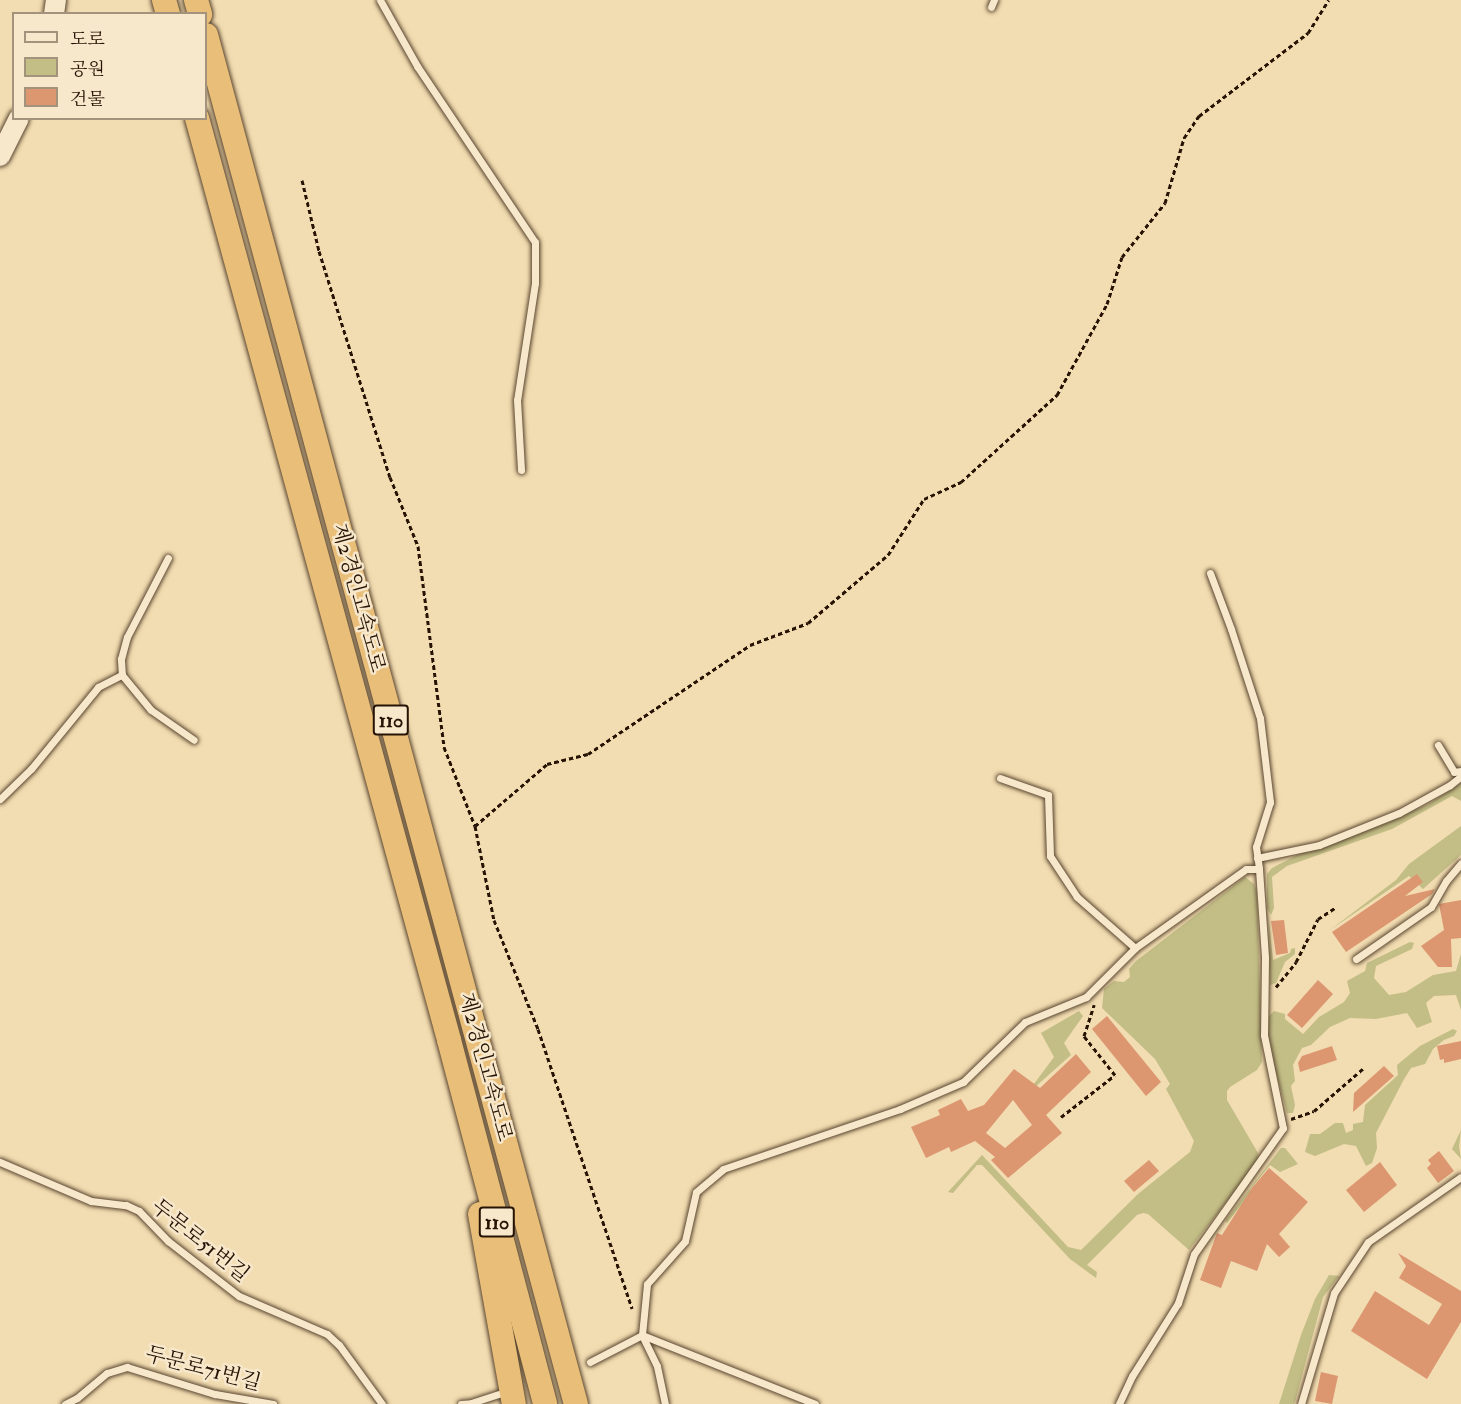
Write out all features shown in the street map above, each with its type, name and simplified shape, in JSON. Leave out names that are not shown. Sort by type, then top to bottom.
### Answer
[{"type":"highway","name":"제2경인고속도로","points":[[207,39],[576,1404]]},
{"type":"highway","name":"제2경인고속도로","points":[[198,120],[449,1040],[545,1404]]},
{"type":"highway","points":[[449,1040],[507,1399]]},
{"type":"street","points":[[0,156],[18,120]]},
{"type":"lane","points":[[380,0],[417,66],[535,242],[535,283],[517,400],[521,470]]},
{"type":"lane","points":[[168,558],[127,637],[121,659],[122,675],[151,710],[194,740]]},
{"type":"lane","points":[[1119,1404],[1132,1376],[1178,1303],[1194,1254],[1277,1140],[1283,1128],[1264,1035],[1265,958],[1256,847],[1270,802],[1260,718],[1232,628],[1210,573]]},
{"type":"lane","points":[[0,799],[31,769],[98,687],[122,675]]},
{"type":"lane","points":[[1438,745],[1454,772],[1461,771]]},
{"type":"lane","points":[[1257,858],[1320,845],[1399,813],[1450,785],[1461,776]]},
{"type":"lane","points":[[1000,778],[1048,795],[1050,856],[1077,897],[1135,948]]},
{"type":"lane","points":[[1356,959],[1431,907],[1446,881],[1461,863]]},
{"type":"lane","points":[[665,1404],[657,1366],[642,1335],[647,1284],[685,1241],[696,1192],[723,1169],[900,1109],[963,1082],[1025,1022],[1088,994],[1135,948],[1246,869],[1259,869]]},
{"type":"lane","name":"두문로51번길","points":[[0,1162],[91,1202],[126,1205],[139,1211],[168,1241],[239,1296],[327,1334],[339,1346],[382,1404]]},
{"type":"lane","points":[[1301,1404],[1334,1293],[1368,1242],[1461,1177]]},
{"type":"lane","points":[[590,1362],[642,1335],[815,1404]]},
{"type":"lane","name":"두문로71번길","points":[[64,1404],[77,1398],[106,1373],[127,1367],[215,1394],[273,1404]]},
{"type":"lane","points":[[461,1404],[507,1399]]},
{"type":"path","points":[[475,826],[547,764],[588,754],[750,645],[808,623],[888,555],[924,499],[961,482],[1058,395],[1107,304],[1122,257],[1165,203],[1184,138],[1199,116],[1308,33],[1329,0]]},
{"type":"path","points":[[302,180],[319,251],[390,477],[418,546],[444,747],[475,826],[494,920],[538,1029],[642,1335]]},
{"type":"path","points":[[1263,1002],[1296,962],[1318,919],[1335,908]]},
{"type":"path","points":[[1061,1117],[1115,1075],[1084,1036],[1094,1003],[1088,994]]},
{"type":"path","points":[[1282,1122],[1314,1111],[1365,1067]]},
{"type":"green space","points":[[1461,783],[1461,801],[1452,796],[1392,829],[1287,866],[1272,877],[1274,908],[1271,915],[1267,908],[1267,874],[1272,868],[1297,855],[1331,844],[1427,805]]},
{"type":"green space","points":[[1461,826],[1461,855],[1423,889],[1409,876],[1330,930],[1396,880],[1409,864]]},
{"type":"green space","points":[[1245,877],[1254,884],[1257,892],[1262,1062],[1257,1070],[1230,1087],[1227,1091],[1227,1100],[1258,1153],[1259,1160],[1189,1250],[1148,1214],[1143,1213],[1137,1215],[1087,1265],[1097,1272],[1096,1278],[1070,1259],[982,1165],[977,1165],[953,1193],[948,1192],[982,1155],[1068,1247],[1081,1250],[1138,1194],[1190,1152],[1194,1141],[1166,1089],[1170,1084],[1155,1059],[1102,1008],[1104,989],[1114,981],[1124,982],[1130,977],[1129,969],[1136,961]]},
{"type":"green space","points":[[1269,921],[1273,960],[1290,953],[1291,949],[1295,948],[1295,954],[1285,962],[1276,983],[1270,985]]},
{"type":"green space","points":[[1410,942],[1414,943],[1412,949],[1376,966],[1374,978],[1389,995],[1406,992],[1433,975],[1456,971],[1461,954],[1461,1010],[1456,995],[1434,996],[1426,1003],[1432,1022],[1417,1028],[1407,1013],[1376,1019],[1350,1018],[1330,1027],[1311,1045],[1302,1048],[1293,1065],[1295,1081],[1291,1086],[1295,1105],[1293,1113],[1287,1113],[1269,1047],[1267,1018],[1274,1011],[1285,1014],[1285,1019],[1303,1034],[1319,1017],[1344,1002],[1350,993],[1347,981],[1365,971],[1367,963]]},
{"type":"green space","points":[[1079,1011],[1083,1016],[1064,1043],[1071,1055],[1025,1096],[1054,1057],[1041,1033]]},
{"type":"green space","points":[[1453,1029],[1457,1031],[1454,1036],[1444,1040],[1433,1049],[1425,1064],[1411,1068],[1403,1081],[1376,1133],[1377,1148],[1372,1163],[1366,1166],[1356,1146],[1344,1144],[1315,1156],[1305,1152],[1310,1134],[1320,1134],[1335,1123],[1343,1123],[1346,1133],[1353,1130],[1353,1124],[1363,1122],[1365,1105],[1398,1075],[1397,1065],[1420,1046]]},
{"type":"green space","points":[[1461,1130],[1459,1146],[1461,1159],[1452,1149]]},
{"type":"green space","points":[[1281,1148],[1285,1148],[1298,1164],[1280,1172],[1270,1165],[1250,1190],[1266,1203],[1243,1203],[1227,1223],[1225,1221]]},
{"type":"green space","points":[[1329,1275],[1339,1276],[1323,1297],[1295,1402],[1294,1404],[1279,1404],[1301,1335],[1315,1299]]},
{"type":"building","points":[[1417,874],[1423,882],[1405,896],[1435,889],[1432,894],[1346,952],[1332,932]]},
{"type":"building","points":[[1461,900],[1461,938],[1451,939],[1452,967],[1438,967],[1421,946],[1444,930],[1439,904]]},
{"type":"building","points":[[1284,920],[1288,953],[1276,955],[1271,921]]},
{"type":"building","points":[[1318,980],[1333,994],[1302,1028],[1287,1015]]},
{"type":"building","points":[[1107,1016],[1161,1082],[1146,1096],[1092,1029]]},
{"type":"building","points":[[1461,1041],[1461,1059],[1444,1063],[1444,1059],[1440,1060],[1437,1046]]},
{"type":"building","points":[[1332,1046],[1337,1060],[1300,1072],[1298,1063],[1302,1056]]},
{"type":"building","points":[[1076,1054],[1091,1072],[1046,1115],[1062,1133],[1008,1178],[991,1160],[995,1157],[975,1141],[951,1152],[949,1147],[926,1158],[911,1127],[940,1115],[938,1110],[961,1099],[968,1111],[984,1105],[1014,1069],[1040,1088]],"holes":[[[1013,1100],[1032,1125],[1005,1148],[986,1133]]]},
{"type":"building","points":[[1384,1066],[1394,1076],[1353,1112],[1354,1093]]},
{"type":"building","points":[[1439,1151],[1454,1171],[1438,1183],[1427,1168],[1431,1164],[1428,1160]]},
{"type":"building","points":[[1149,1160],[1159,1171],[1134,1192],[1124,1181]]},
{"type":"building","points":[[1380,1162],[1397,1185],[1364,1212],[1346,1190]]},
{"type":"building","points":[[1269,1168],[1308,1202],[1279,1234],[1290,1247],[1279,1257],[1267,1244],[1257,1271],[1231,1261],[1221,1288],[1200,1280],[1217,1233],[1222,1235],[1252,1188]]},
{"type":"building","points":[[1398,1253],[1461,1291],[1461,1322],[1427,1379],[1351,1331],[1375,1291],[1429,1325],[1442,1304],[1399,1278],[1406,1266]]},
{"type":"building","points":[[1321,1372],[1338,1376],[1332,1404],[1315,1401]]}]
